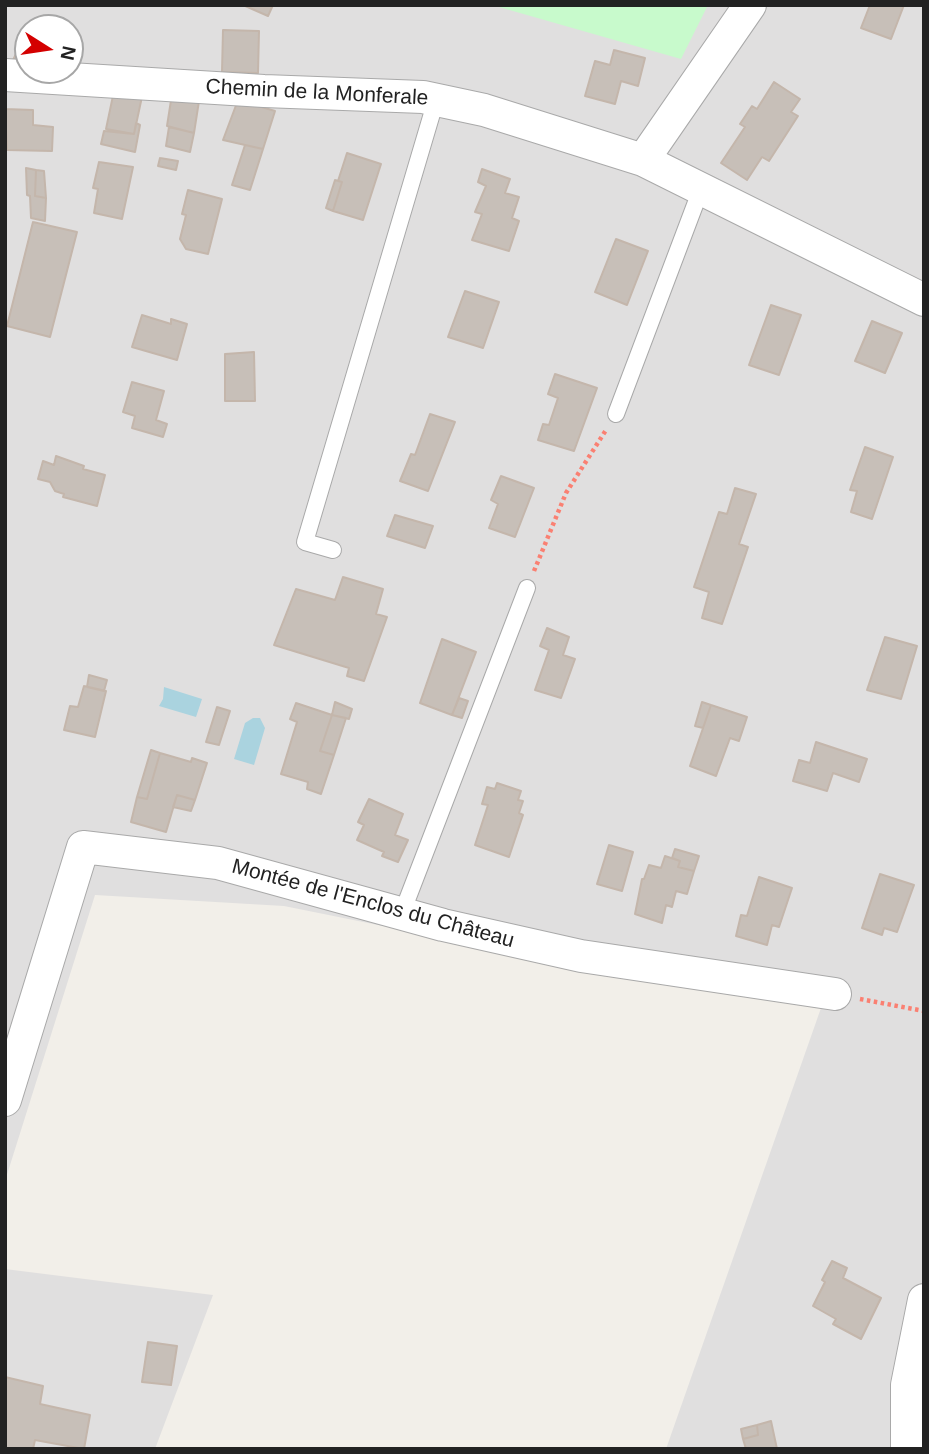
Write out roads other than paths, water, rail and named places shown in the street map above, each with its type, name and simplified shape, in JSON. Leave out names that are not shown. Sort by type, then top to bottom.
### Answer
[{"type":"street","points":[[643,160],[750,5]]},
{"type":"street","name":"Chemin de la Monferale","points":[[5,75],[264,91],[423,97],[484,110],[643,160],[924,300]]},
{"type":"street","name":"Montée de l'Enclos du Château","points":[[5,1100],[83,847],[218,863],[508,941],[581,956],[835,994]]},
{"type":"street","points":[[907,1449],[907,1385],[924,1300]]},
{"type":"lane","points":[[332,550],[305,542],[436,100]]},
{"type":"lane","points":[[616,414],[701,189]]},
{"type":"lane","points":[[402,913],[527,588]]},
{"type":"water","points":[[164,687],[202,699],[196,717],[159,706]]},
{"type":"water","points":[[253,718],[260,718],[265,728],[254,765],[234,759],[245,723]]}]
